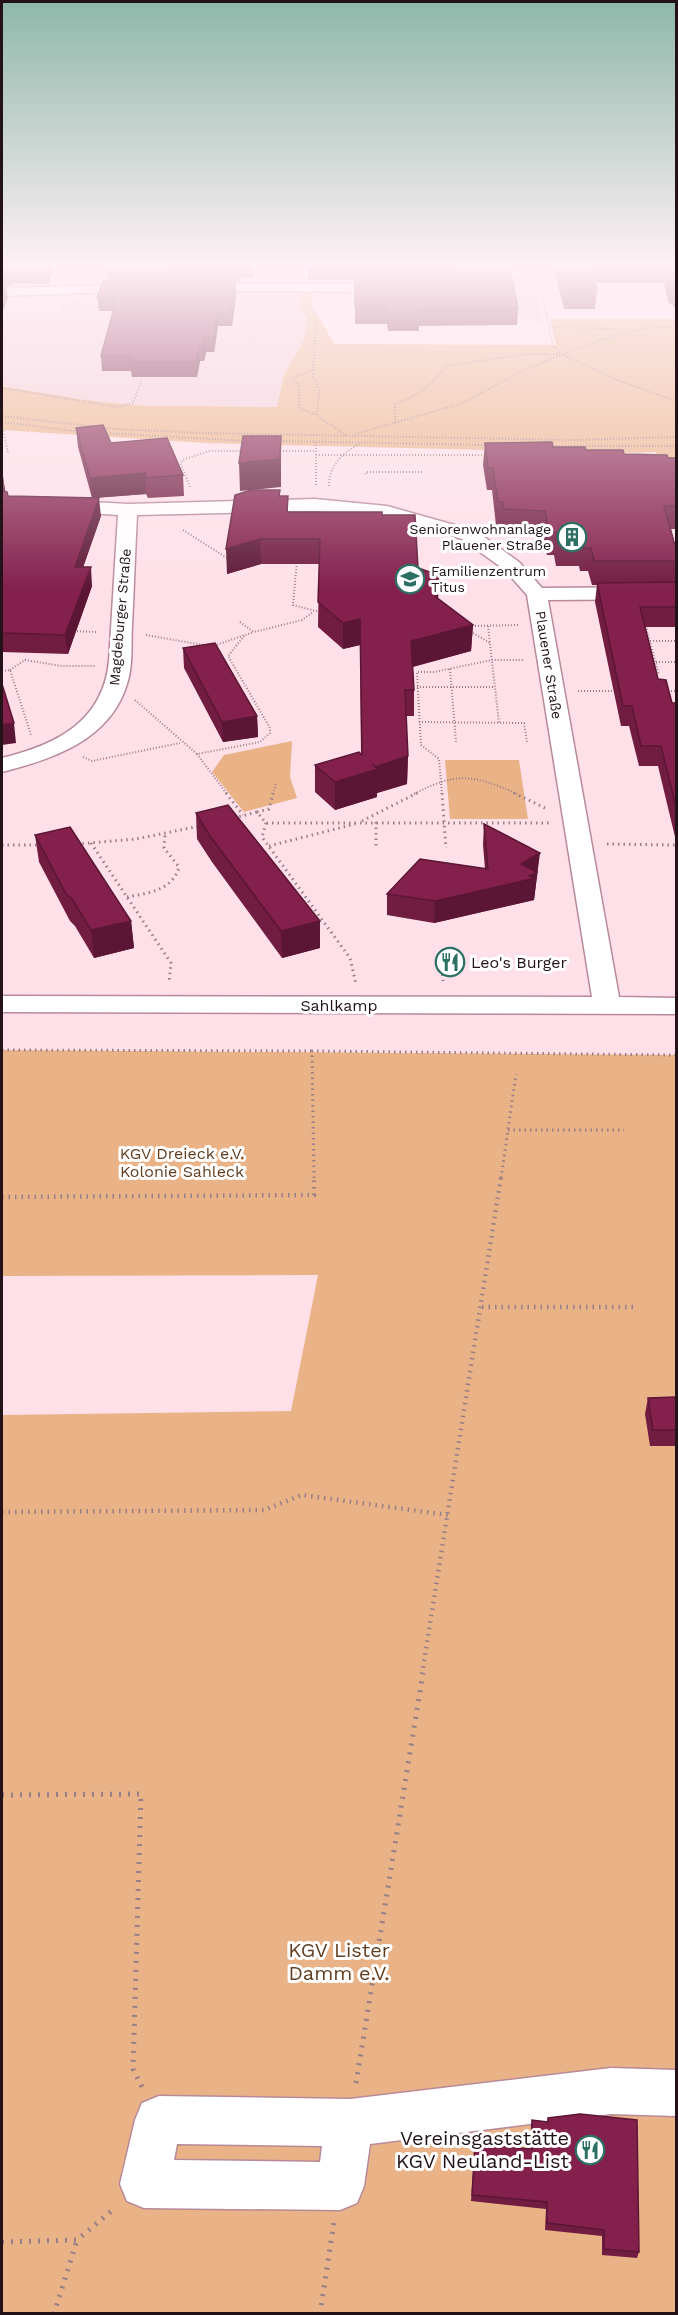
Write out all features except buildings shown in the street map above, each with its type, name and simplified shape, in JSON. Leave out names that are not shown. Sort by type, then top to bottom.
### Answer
[{"type":"street","name":"Plauener Straße","points":[[2,502],[128,510],[323,506],[387,512],[469,535],[512,566],[537,594],[607,1006]]},
{"type":"street","name":"Magdeburger Straße","points":[[2,765],[37,756],[60,746],[75,737],[96,719],[111,700],[118,674],[128,510]]},
{"type":"street","points":[[537,594],[676,593]]},
{"type":"street","name":"Sahlkamp","points":[[2,1004],[676,1006]]},
{"type":"street","points":[[350,2123],[340,2186],[144,2184],[159,2120],[350,2123],[611,2091],[676,2092]]},
{"type":"path","points":[[302,374],[293,378],[299,385],[299,408],[317,416],[347,436],[460,404],[516,374]]},
{"type":"path","points":[[313,374],[319,389],[317,416]]},
{"type":"path","points":[[395,423],[395,404],[412,398],[437,381],[441,374]]},
{"type":"path","points":[[604,374],[676,400]]},
{"type":"path","points":[[2,388],[117,407],[134,403],[142,379]]},
{"type":"path","points":[[2,416],[116,429],[203,433],[573,440],[676,437]]},
{"type":"path","points":[[8,453],[2,424],[84,432]]},
{"type":"path","points":[[116,429],[118,442]]},
{"type":"path","points":[[94,433],[250,441]]},
{"type":"path","points":[[347,436],[347,442]]},
{"type":"path","points":[[272,441],[489,445]]},
{"type":"path","points":[[316,442],[323,506]]},
{"type":"path","points":[[323,506],[328,477],[334,462],[361,442]]},
{"type":"path","points":[[548,446],[676,446]]},
{"type":"path","points":[[629,447],[631,453]]},
{"type":"path","points":[[198,508],[181,464],[182,459],[210,452],[245,452]]},
{"type":"path","points":[[269,452],[495,455]]},
{"type":"path","points":[[366,474],[366,472],[423,472]]},
{"type":"path","points":[[153,509],[233,562]]},
{"type":"path","points":[[297,560],[293,605],[324,612]]},
{"type":"path","points":[[61,631],[139,633],[203,645],[225,644],[254,632],[302,620],[314,611]]},
{"type":"path","points":[[645,621],[659,675]]},
{"type":"path","points":[[240,622],[254,632]]},
{"type":"path","points":[[490,643],[459,626],[543,625]]},
{"type":"path","points":[[488,626],[500,723]]},
{"type":"path","points":[[228,657],[244,636]]},
{"type":"path","points":[[650,641],[676,641]]},
{"type":"path","points":[[219,657],[228,657]]},
{"type":"path","points":[[197,754],[260,742],[270,733],[270,728],[228,657]]},
{"type":"path","points":[[2,671],[10,670],[25,660],[118,674],[181,743],[197,754],[244,816]]},
{"type":"path","points":[[446,849],[439,759],[421,745],[417,672],[434,672],[492,660],[548,660]]},
{"type":"path","points":[[656,662],[676,662]]},
{"type":"path","points":[[450,669],[456,742]]},
{"type":"path","points":[[10,670],[37,756]]},
{"type":"path","points":[[417,687],[495,687]]},
{"type":"path","points":[[554,692],[621,691]]},
{"type":"path","points":[[654,691],[676,691]]},
{"type":"path","points":[[420,722],[524,723],[527,742]]},
{"type":"path","points":[[60,746],[92,761],[181,743]]},
{"type":"path","points":[[269,846],[360,822],[441,780],[466,777],[482,780],[577,834]]},
{"type":"path","points":[[232,819],[269,809],[276,783]]},
{"type":"path","points":[[257,812],[266,822],[444,822],[676,844]]},
{"type":"path","points":[[266,822],[262,837],[350,958],[358,1005]]},
{"type":"path","points":[[376,822],[376,848]]},
{"type":"path","points":[[70,844],[165,833],[209,824]]},
{"type":"path","points":[[127,897],[160,889],[171,883],[175,877],[179,867],[161,845],[165,833]]},
{"type":"path","points":[[91,843],[171,963],[167,1005]]},
{"type":"path","points":[[2,846],[48,844]]},
{"type":"path","points":[[442,969],[443,981]]},
{"type":"path","points":[[2,1050],[676,1054]]},
{"type":"path","points":[[2,1197],[314,1195],[312,1051]]},
{"type":"path","points":[[350,2123],[482,1307],[516,1074]]},
{"type":"path","points":[[508,1130],[624,1130]]},
{"type":"path","points":[[482,1307],[634,1307]]},
{"type":"path","points":[[2,1512],[264,1510],[302,1495],[448,1515]]},
{"type":"path","points":[[2,1795],[141,1794],[133,2069],[159,2120]]},
{"type":"path","points":[[54,2313],[77,2240],[144,2184]]},
{"type":"path","points":[[320,2313],[340,2186]]},
{"type":"path","points":[[2,2242],[77,2240]]},
{"type":"shaded area","points":[[2,374],[285,374],[278,407],[146,406],[86,400],[2,385]]},
{"type":"green space","points":[[676,374],[676,468],[661,465],[656,452],[611,453],[206,443],[2,430],[2,386],[86,400],[146,406],[277,407],[284,375]]},
{"type":"green space","points":[[292,741],[290,777],[297,798],[244,812],[212,772],[224,755]]},
{"type":"green space","points":[[445,760],[519,760],[528,819],[450,819]]},
{"type":"green space","name":"KGV Lister Damm e.V.","points":[[2,1050],[676,1055],[676,2313],[2,2313],[2,1415],[291,1411],[318,1275],[2,1276]]},
{"type":"place","name":"Seniorenwohnanlage Plauener Straße","points":[[572,537]]},
{"type":"place","name":"Familienzentrum Titus","points":[[410,579]]},
{"type":"place","name":"Leo's Burger","points":[[450,962]]},
{"type":"place","name":"Vereinsgaststätte KGV Neuland-List","points":[[590,2150]]},
{"type":"park label","name":"KGV Dreieck e.V. Kolonie Sahleck","points":[[182,1162]]}]
